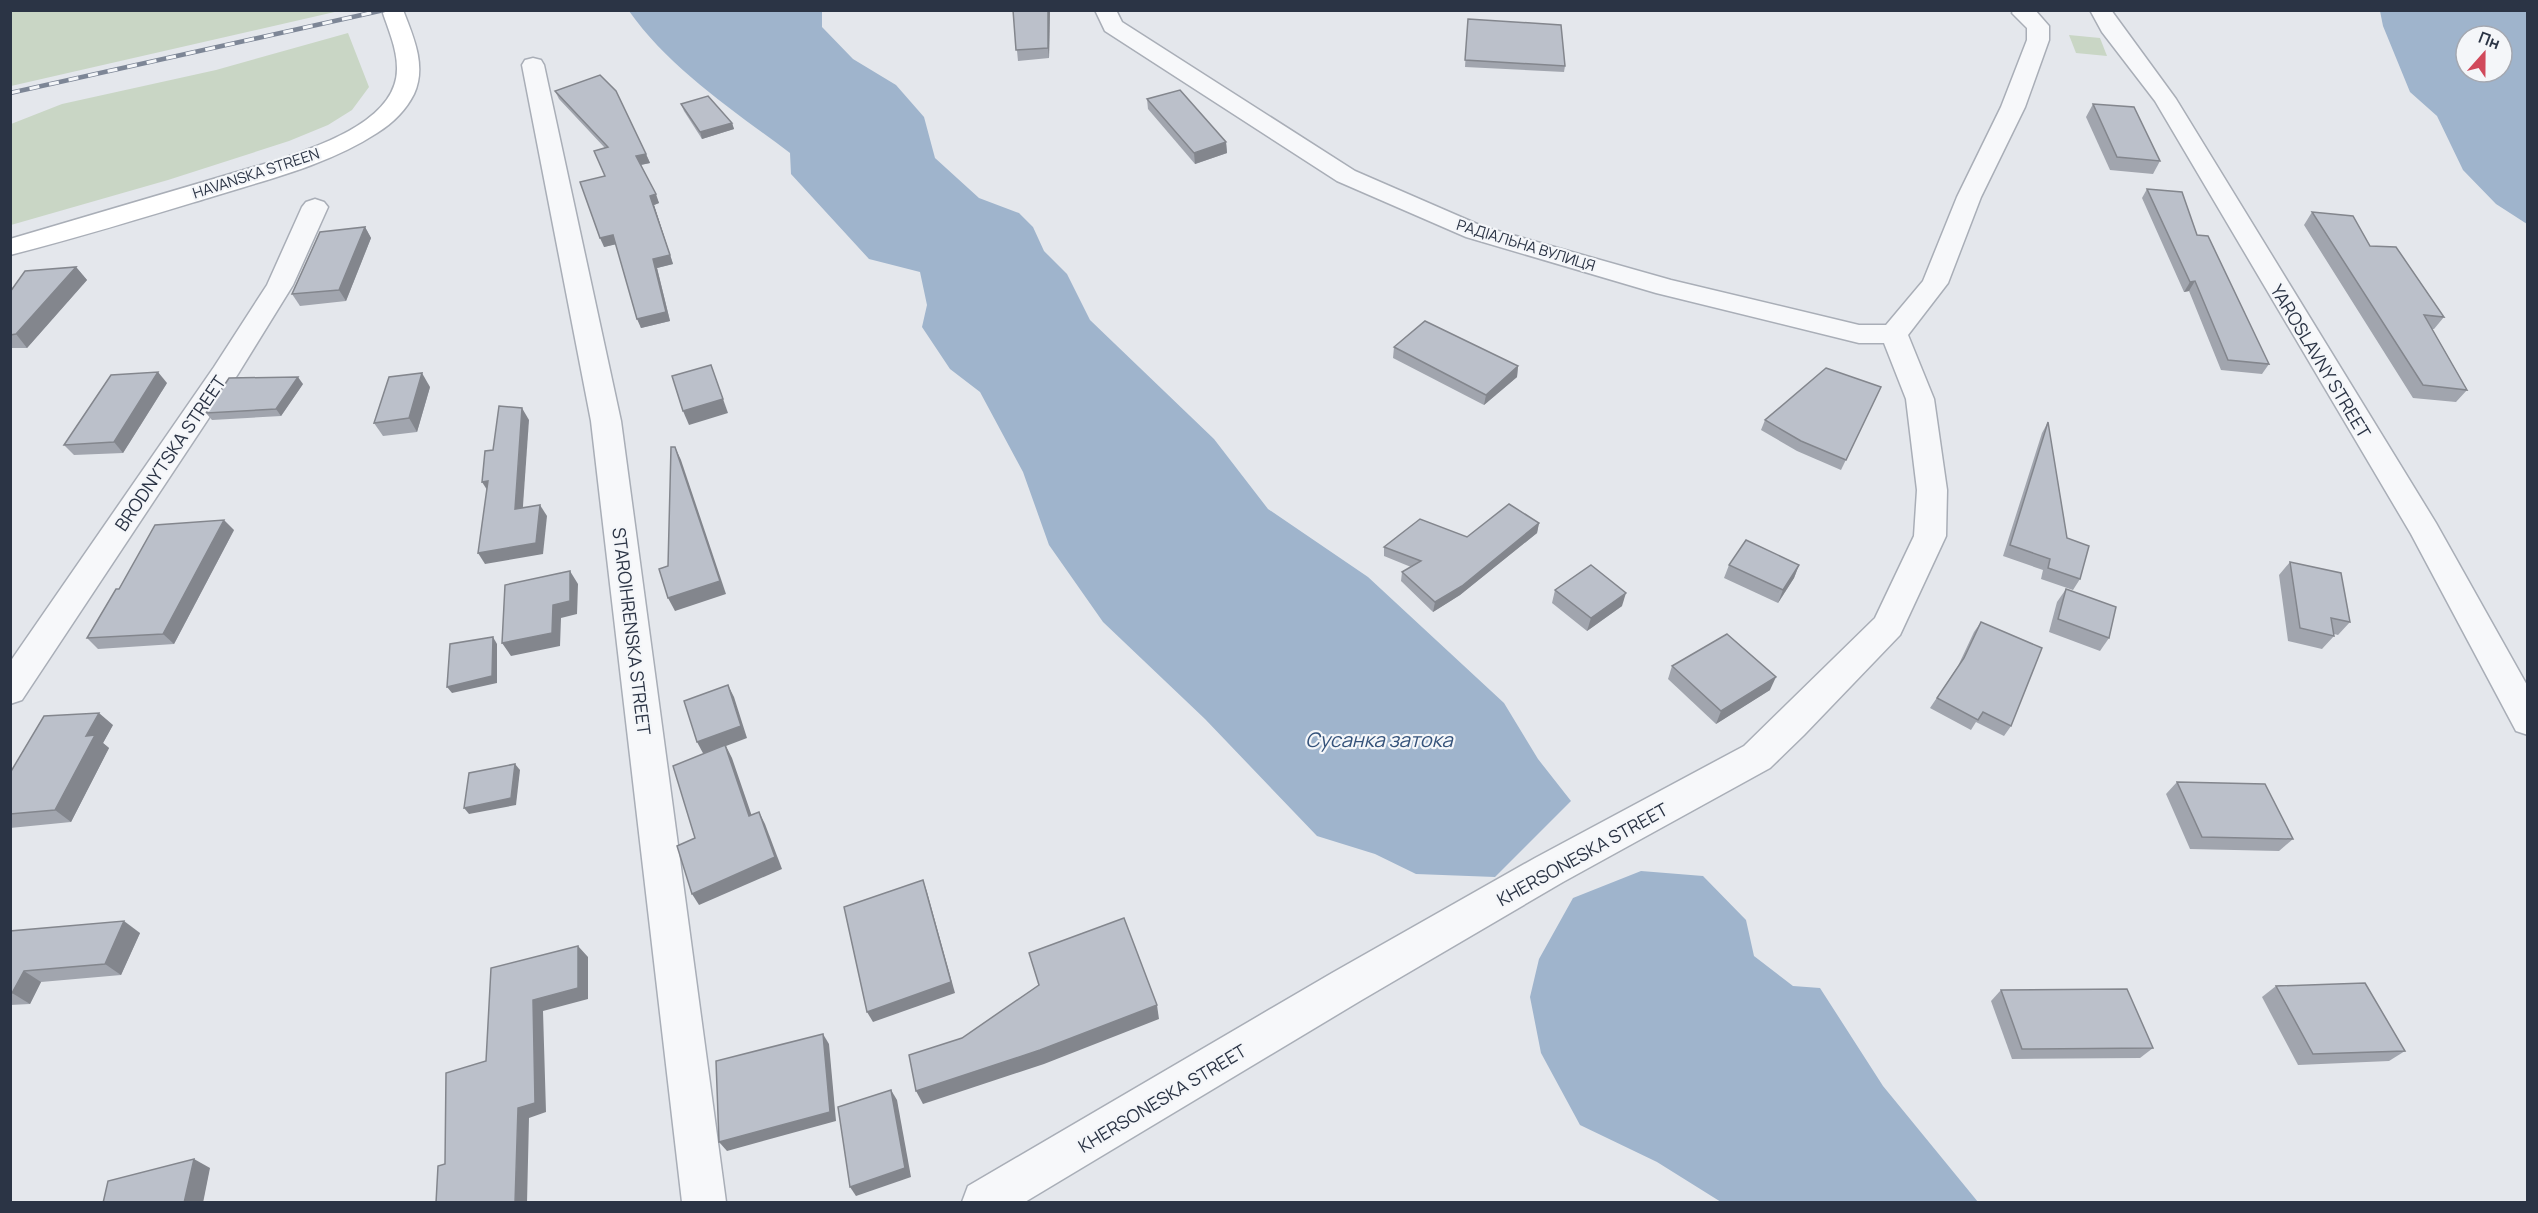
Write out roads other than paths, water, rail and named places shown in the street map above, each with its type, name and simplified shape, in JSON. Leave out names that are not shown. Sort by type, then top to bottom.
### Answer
[{"type":"street","name":"HAVANSKA STREEN","points":[[10,247],[272,171],[344,142],[381,120],[399,101],[409,76],[407,52],[392,10]]},
{"type":"street","name":"РАДІАЛЬНА ВУЛИЦЯ","points":[[1105,10],[1113,26],[1346,176],[1474,232],[1665,287],[1774,314],[1858,334],[1894,334]]},
{"type":"street","name":"YAROSLAVNY STREET","points":[[2100,10],[2110,27],[2165,99],[2425,531],[2528,721]]},
{"type":"street","points":[[1894,334],[1935,282],[1969,197],[2013,107],[2038,40],[2038,26],[2020,12]]},
{"type":"street","name":"STAROIHRENSKA STREET","points":[[533,65],[606,421],[704,1203]]},
{"type":"street","name":"BRODNYTSKA STREET","points":[[10,690],[230,364],[280,285],[315,207]]},
{"type":"street","name":"KHERSONESKA STREET","points":[[984,1203],[1346,987],[1550,870],[1757,757],[1791,725],[1888,626],[1930,536],[1932,490],[1920,399],[1894,334]]},
{"type":"water","name":"Сусанка затока","points":[[629,11],[822,11],[822,27],[853,59],[896,85],[924,117],[935,158],[979,198],[1019,213],[1033,227],[1044,251],[1067,274],[1090,320],[1214,439],[1268,509],[1368,577],[1504,703],[1538,759],[1571,801],[1495,877],[1416,874],[1375,854],[1317,836],[1205,719],[1103,622],[1049,545],[1023,472],[980,392],[950,369],[922,327],[927,305],[920,272],[869,259],[791,174],[790,153],[725,105],[683,70],[645,32]]},
{"type":"water","points":[[2380,11],[2527,11],[2527,224],[2496,204],[2463,170],[2437,116],[2410,92],[2383,26]]},
{"type":"water","points":[[1641,871],[1703,876],[1746,920],[1754,956],[1793,986],[1820,988],[1883,1086],[1978,1202],[1721,1202],[1657,1162],[1580,1125],[1541,1053],[1530,997],[1539,959],[1573,898]]},
{"type":"railway","points":[[10,93],[384,10]]}]
